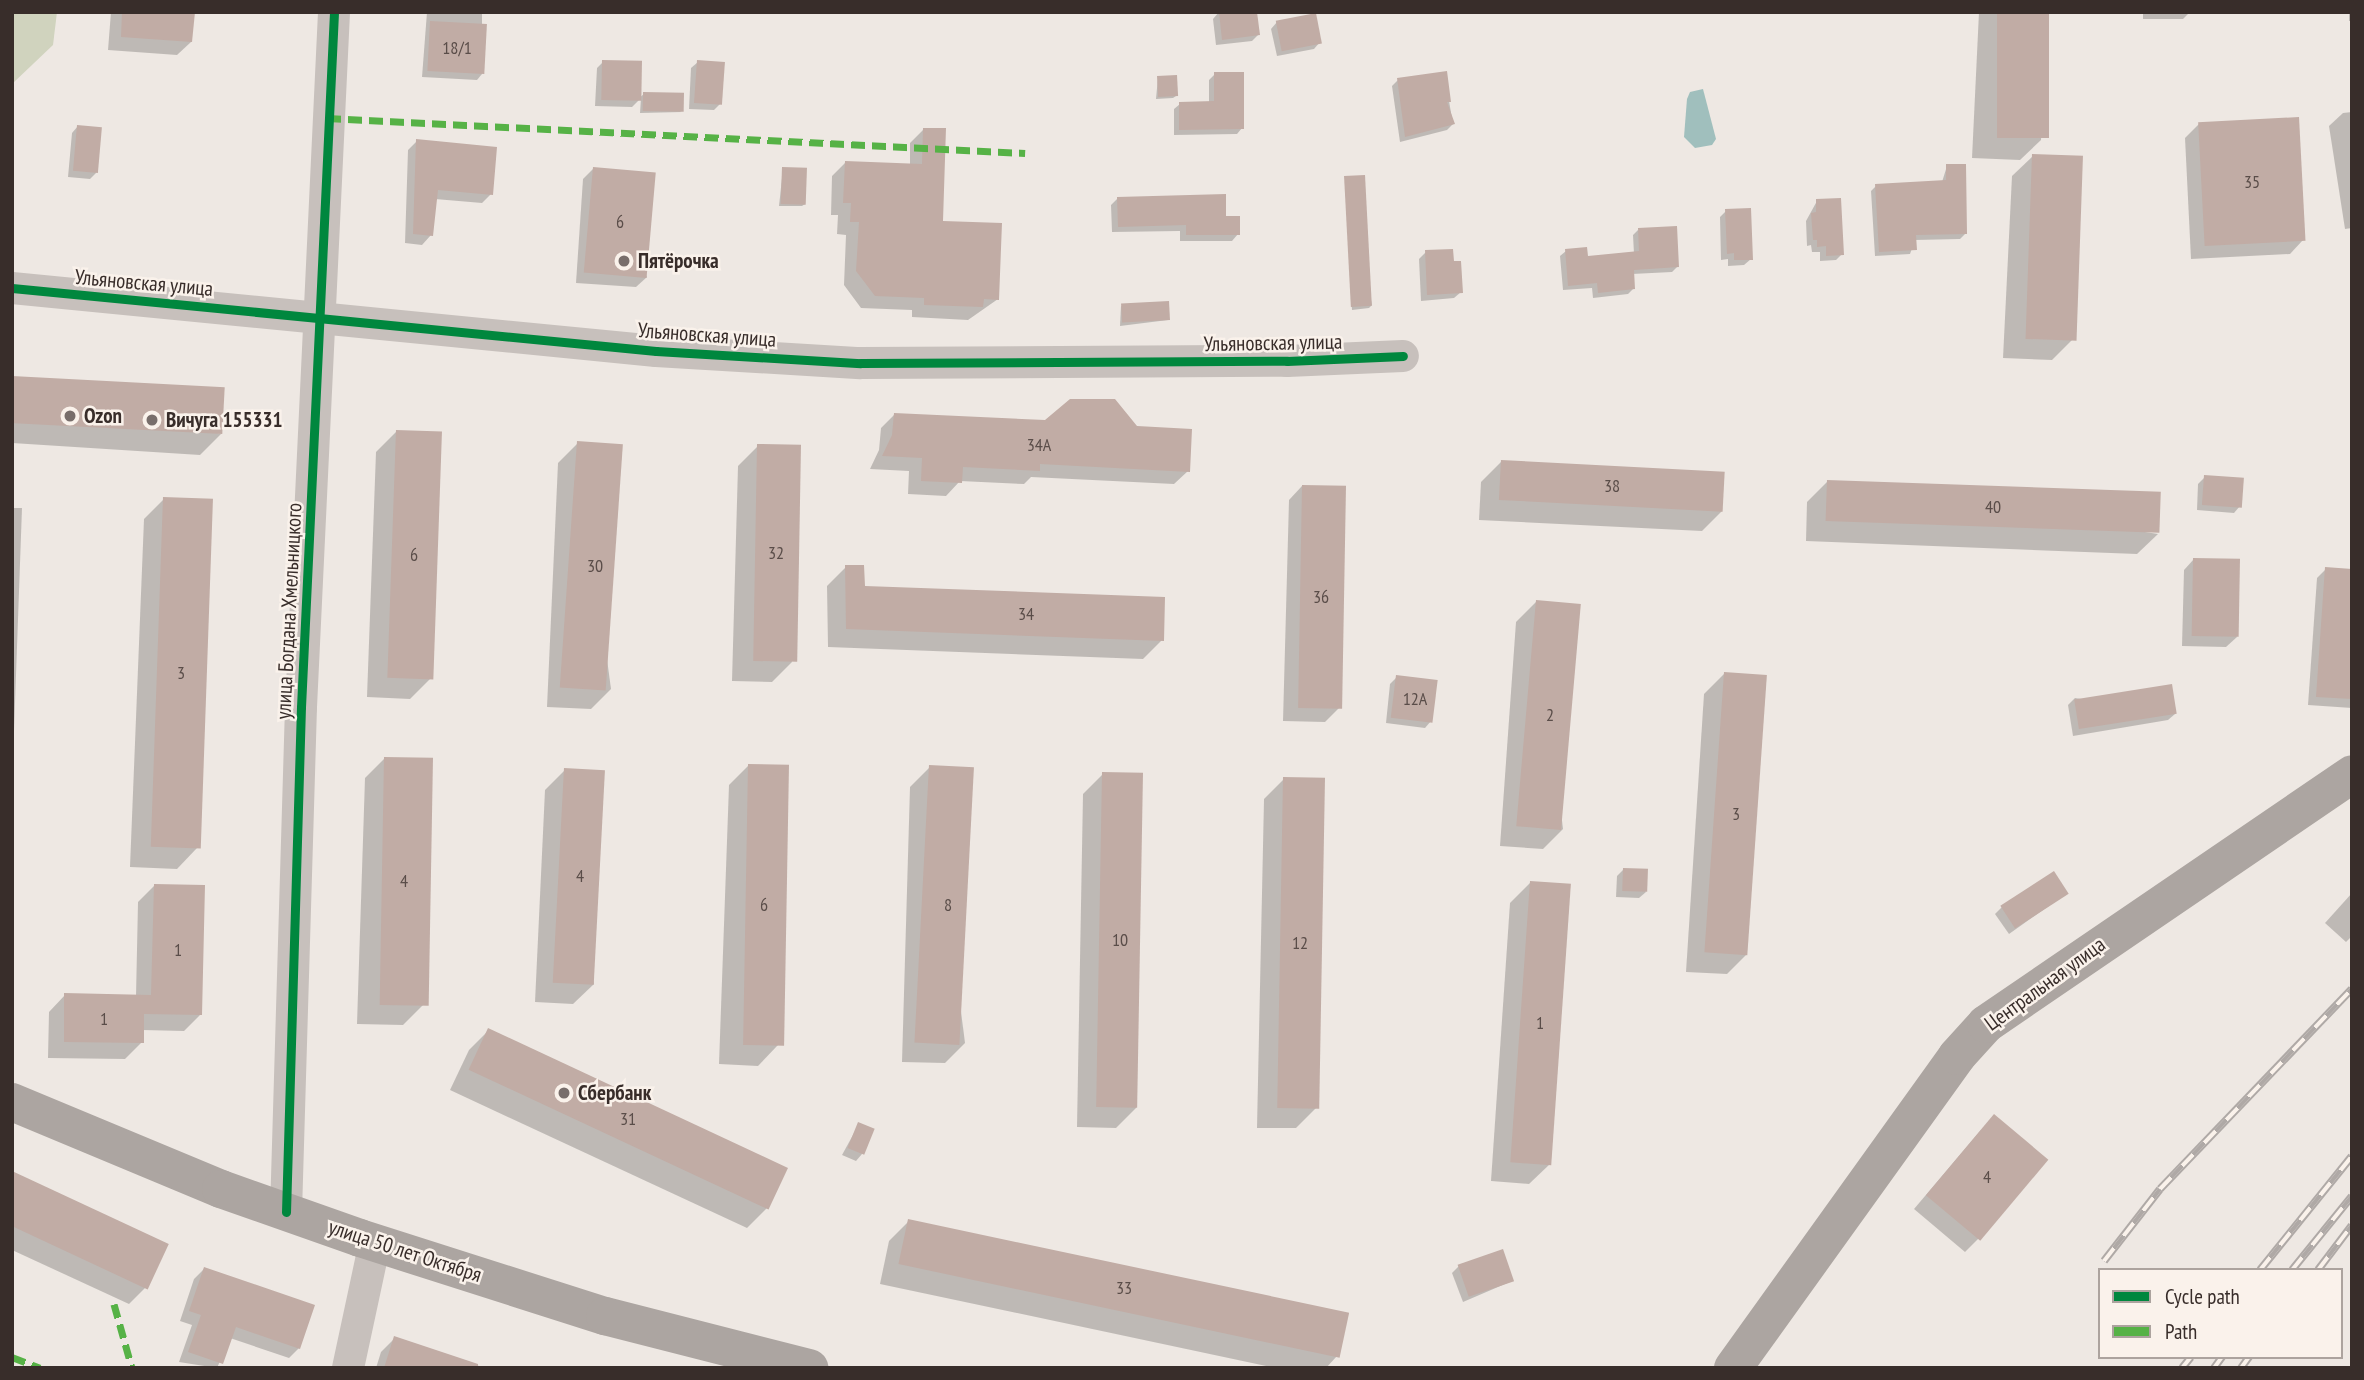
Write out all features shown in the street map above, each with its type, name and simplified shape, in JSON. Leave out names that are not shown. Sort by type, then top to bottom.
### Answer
[{"type":"main road","name":"Центральная улица","points":[[1733,1368],[1958,1056],[1986,1024],[2352,774]]},
{"type":"main road","name":"улица 50 лет Октября","points":[[12,1102],[286,1212],[375,1242],[742,1360],[809,1368]]},
{"type":"street","name":"улица Богдана Хмельницкого","points":[[286,1212],[318,317],[334,12]]},
{"type":"street","name":"Ульяновская улица","points":[[12,288],[656,351],[861,363],[1287,361],[1403,356]]},
{"type":"street","points":[[348,1368],[375,1242]]},
{"type":"green space","points":[[12,12],[57,12],[53,45],[12,84]]},
{"type":"water","points":[[1703,89],[1716,139],[1712,145],[1695,148],[1684,137],[1687,99],[1690,92]]},
{"type":"building","points":[[122,12],[195,12],[192,42],[121,37]]},
{"type":"building","points":[[1219,12],[1257,12],[1260,35],[1222,40]]},
{"type":"building","points":[[1997,12],[2049,12],[2049,138],[1997,138]]},
{"type":"building","points":[[1316,13],[1322,43],[1282,51],[1276,21]]},
{"type":"building","points":[[430,21],[487,24],[484,74],[427,71]]},
{"type":"building","points":[[602,60],[642,61],[641,101],[601,100]]},
{"type":"building","points":[[697,60],[725,62],[722,105],[694,103]]},
{"type":"building","points":[[1447,71],[1451,102],[1447,102],[1455,124],[1405,137],[1397,78]]},
{"type":"building","points":[[1214,72],[1244,72],[1244,129],[1179,130],[1179,102],[1214,101]]},
{"type":"building","points":[[1177,75],[1178,96],[1158,97],[1157,76]]},
{"type":"building","points":[[643,92],[684,93],[684,112],[643,111]]},
{"type":"building","points":[[2299,117],[2305,241],[2205,246],[2198,122]]},
{"type":"building","points":[[77,125],[102,127],[98,173],[73,171]]},
{"type":"building","points":[[923,128],[946,128],[943,221],[1002,223],[999,300],[984,299],[983,307],[924,305],[924,298],[875,296],[856,271],[859,222],[850,222],[851,203],[843,203],[845,161],[922,164]]},
{"type":"building","points":[[416,139],[497,147],[493,195],[438,190],[433,236],[413,234]]},
{"type":"building","points":[[2032,154],[2083,156],[2077,341],[2026,339]]},
{"type":"building","points":[[1946,164],[1966,164],[1967,234],[1916,235],[1917,250],[1879,252],[1875,184],[1946,180]]},
{"type":"building","points":[[593,167],[656,172],[647,278],[584,273]]},
{"type":"building","points":[[782,167],[807,168],[806,205],[781,204]]},
{"type":"building","points":[[1365,175],[1372,306],[1351,307],[1344,176]]},
{"type":"building","points":[[1226,194],[1226,216],[1240,216],[1240,235],[1186,235],[1186,225],[1118,227],[1117,197]]},
{"type":"building","points":[[1841,198],[1844,255],[1826,256],[1826,246],[1817,247],[1817,240],[1813,240],[1811,213],[1816,212],[1816,199]]},
{"type":"building","points":[[1751,208],[1753,260],[1734,260],[1734,253],[1727,254],[1725,209]]},
{"type":"building","points":[[1677,226],[1679,267],[1634,270],[1635,289],[1598,293],[1597,283],[1568,286],[1565,249],[1587,247],[1588,256],[1639,251],[1638,228]]},
{"type":"building","points":[[1453,249],[1454,261],[1461,261],[1463,293],[1427,295],[1425,250]]},
{"type":"building","points":[[1169,301],[1170,320],[1122,322],[1121,304]]},
{"type":"building","points":[[12,376],[225,387],[222,434],[12,423]]},
{"type":"building","points":[[1070,399],[1115,399],[1137,426],[1192,429],[1190,472],[1040,464],[1040,471],[963,467],[962,483],[921,481],[922,458],[882,456],[892,435],[894,413],[1045,420]]},
{"type":"building","points":[[396,430],[442,432],[433,679],[387,678]]},
{"type":"building","points":[[577,441],[623,444],[606,691],[560,687]]},
{"type":"building","points":[[757,444],[801,445],[797,662],[753,661]]},
{"type":"building","points":[[1501,460],[1725,472],[1723,512],[1499,500]]},
{"type":"building","points":[[2204,475],[2244,478],[2242,508],[2202,505]]},
{"type":"building","points":[[1827,480],[2161,492],[2159,533],[1826,521]]},
{"type":"building","points":[[1302,485],[1346,486],[1342,709],[1298,708]]},
{"type":"building","points":[[163,497],[213,499],[201,849],[151,847]]},
{"type":"building","points":[[2193,558],[2240,559],[2239,637],[2192,636]]},
{"type":"building","points":[[845,565],[864,565],[865,586],[1165,597],[1164,641],[846,629]]},
{"type":"building","points":[[2325,567],[2352,569],[2352,699],[2316,697]]},
{"type":"building","points":[[1536,600],[1581,604],[1561,830],[1516,826]]},
{"type":"building","points":[[1724,672],[1767,675],[1747,955],[1704,952]]},
{"type":"building","points":[[1396,675],[1438,680],[1432,723],[1391,718]]},
{"type":"building","points":[[2172,684],[2177,714],[2079,729],[2074,699]]},
{"type":"building","points":[[384,757],[433,758],[429,1006],[380,1005]]},
{"type":"building","points":[[748,764],[789,765],[784,1046],[743,1045]]},
{"type":"building","points":[[929,765],[974,767],[959,1045],[914,1043]]},
{"type":"building","points":[[564,768],[605,770],[594,985],[553,983]]},
{"type":"building","points":[[1102,772],[1143,773],[1137,1108],[1096,1107]]},
{"type":"building","points":[[1283,777],[1325,778],[1319,1109],[1277,1108]]},
{"type":"building","points":[[1623,868],[1648,869],[1647,892],[1622,891]]},
{"type":"building","points":[[2054,871],[2069,894],[2015,929],[2000,906]]},
{"type":"building","points":[[1530,881],[1571,884],[1551,1165],[1510,1162]]},
{"type":"building","points":[[154,884],[205,885],[202,1015],[144,1014],[144,1043],[64,1042],[64,993],[151,995]]},
{"type":"building","points":[[488,1028],[788,1168],[769,1210],[469,1070]]},
{"type":"building","points":[[1994,1114],[2048,1160],[1980,1241],[1926,1195]]},
{"type":"building","points":[[858,1122],[875,1129],[864,1155],[848,1148]]},
{"type":"building","points":[[12,1171],[169,1244],[148,1289],[12,1226]]},
{"type":"building","points":[[908,1219],[1349,1313],[1340,1358],[898,1264]]},
{"type":"building","points":[[1503,1249],[1514,1281],[1469,1297],[1458,1265]]},
{"type":"building","points":[[204,1267],[315,1305],[300,1349],[236,1327],[223,1364],[188,1352],[201,1315],[189,1311]]},
{"type":"building","points":[[394,1336],[478,1364],[478,1368],[384,1368]]},
{"type":"railway","points":[[2104,1261],[2160,1189],[2352,989]]},
{"type":"railway","points":[[2262,1268],[2352,1156]]},
{"type":"railway","points":[[2294,1268],[2352,1196]]},
{"type":"railway","points":[[2320,1268],[2352,1225]]},
{"type":"railway","points":[[2182,1368],[2189,1359]]},
{"type":"railway","points":[[2214,1368],[2221,1359]]},
{"type":"railway","points":[[2241,1368],[2248,1359]]},
{"type":"marked path","points":[[327,118],[1025,153]]},
{"type":"marked path","points":[[114,1304],[132,1368]]},
{"type":"marked path","points":[[12,1357],[40,1368]]},
{"type":"cycle path","points":[[286,1212],[301,707],[334,12]]},
{"type":"cycle path","points":[[12,288],[656,351],[861,363],[1287,361],[1403,356]]},
{"type":"place","name":"Пятёрочка","points":[[624,261]]},
{"type":"place","name":"Ozon","points":[[70,416]]},
{"type":"place","name":"Вичуга 155331","points":[[152,420]]},
{"type":"place","name":"Сбербанк","points":[[564,1093]]}]
